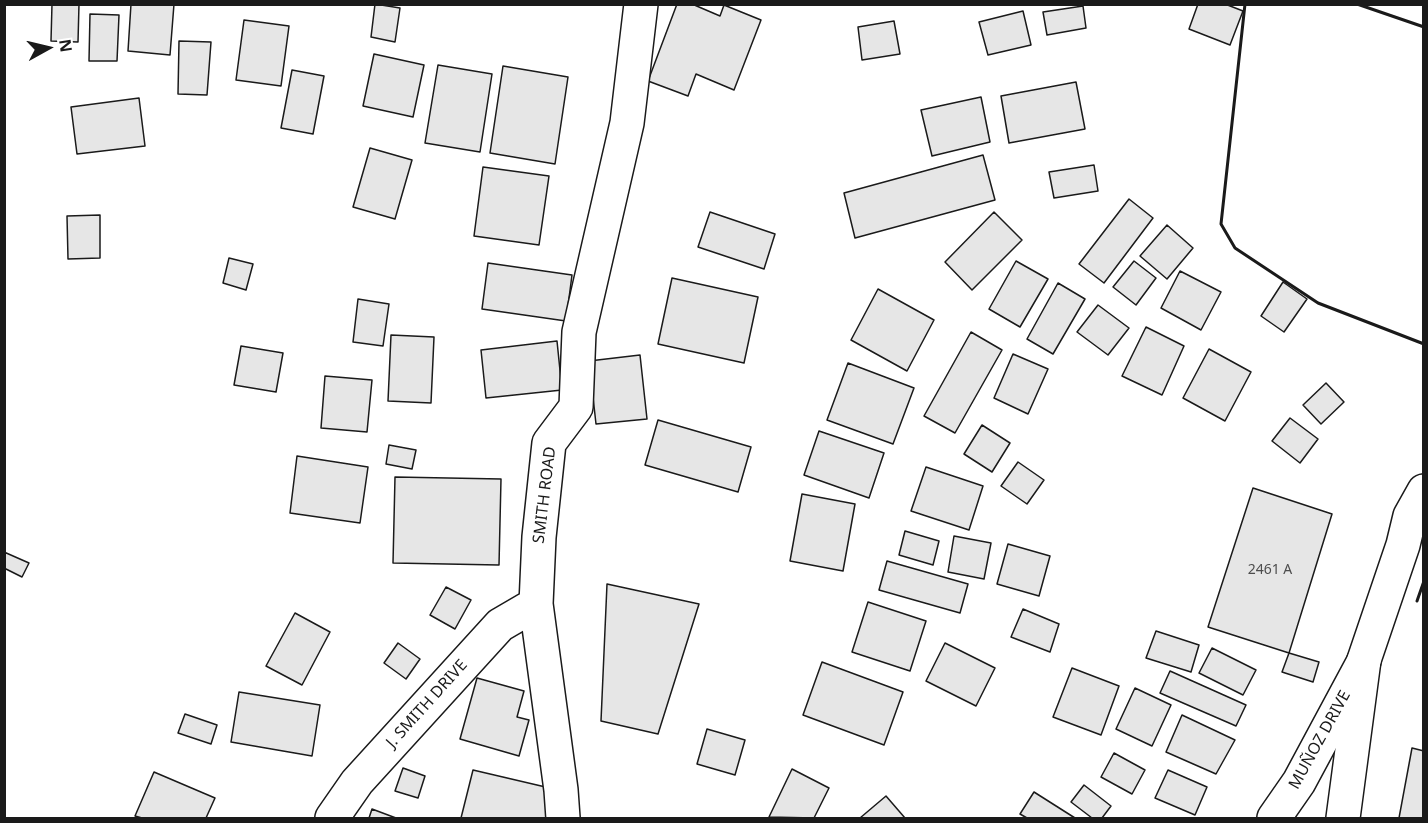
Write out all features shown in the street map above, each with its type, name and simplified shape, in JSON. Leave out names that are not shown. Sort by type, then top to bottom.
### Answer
[{"type":"main road","name":"SMITH ROAD","points":[[563,819],[536,604],[539,537],[549,443],[576,407],[579,332],[627,123],[640,4]]},
{"type":"main road","points":[[1343,819],[1364,660],[1403,545],[1410,516],[1424,491]]},
{"type":"main road","name":"J. SMITH DRIVE","points":[[332,819],[357,782],[500,625],[536,604]]},
{"type":"main road","name":"MUÑOZ DRIVE","points":[[1274,819],[1299,782],[1364,660]]},
{"type":"building","points":[[52,4],[79,4],[78,42],[51,41]]},
{"type":"building","points":[[131,4],[174,4],[170,55],[128,51]]},
{"type":"building","points":[[375,4],[400,8],[395,42],[371,37]]},
{"type":"building","points":[[677,4],[692,4],[720,16],[724,5],[761,20],[734,90],[696,74],[688,96],[648,81]]},
{"type":"building","points":[[1198,4],[1225,4],[1243,11],[1230,45],[1189,29]]},
{"type":"building","points":[[1083,6],[1086,28],[1047,35],[1043,12]]},
{"type":"building","points":[[1023,11],[1031,45],[988,55],[979,22]]},
{"type":"building","points":[[90,14],[119,15],[117,61],[89,61]]},
{"type":"building","points":[[244,20],[289,26],[281,86],[236,80]]},
{"type":"building","points":[[894,21],[900,54],[862,60],[858,27]]},
{"type":"building","points":[[179,41],[211,42],[207,95],[178,94]]},
{"type":"building","points":[[374,54],[424,65],[413,117],[363,106]]},
{"type":"building","points":[[438,65],[492,74],[480,152],[425,143]]},
{"type":"building","points":[[503,66],[568,77],[555,164],[490,153]]},
{"type":"building","points":[[292,70],[324,76],[313,134],[281,128]]},
{"type":"building","points":[[1076,82],[1085,129],[1009,143],[1001,96]]},
{"type":"building","points":[[981,97],[990,142],[932,156],[921,110]]},
{"type":"building","points":[[139,98],[145,146],[77,154],[71,107]]},
{"type":"building","points":[[370,148],[412,160],[395,219],[353,207]]},
{"type":"building","points":[[983,155],[995,200],[855,238],[844,193]]},
{"type":"building","points":[[1094,165],[1098,191],[1054,198],[1049,172]]},
{"type":"building","points":[[483,167],[549,176],[539,245],[474,236]]},
{"type":"building","points":[[1129,199],[1153,218],[1104,283],[1079,264]]},
{"type":"building","points":[[710,212],[775,234],[764,269],[698,247]]},
{"type":"building","points":[[994,212],[1022,240],[972,290],[945,262]]},
{"type":"building","points":[[100,215],[100,258],[68,259],[67,216]]},
{"type":"building","points":[[1167,225],[1193,248],[1167,279],[1140,256]]},
{"type":"building","points":[[229,258],[253,264],[246,290],[223,283]]},
{"type":"building","points":[[1016,261],[1048,279],[1020,327],[989,309]]},
{"type":"building","points":[[1134,261],[1156,278],[1136,305],[1113,287]]},
{"type":"building","points":[[488,263],[572,275],[566,321],[482,309]]},
{"type":"building","points":[[1180,271],[1221,292],[1201,330],[1161,308]]},
{"type":"building","points":[[672,278],[758,297],[744,363],[658,344]]},
{"type":"building","points":[[1283,282],[1307,299],[1284,332],[1261,316]]},
{"type":"building","points":[[1058,283],[1085,299],[1053,354],[1027,339]]},
{"type":"building","points":[[878,289],[934,320],[907,371],[851,340]]},
{"type":"building","points":[[358,299],[389,304],[383,346],[353,342]]},
{"type":"building","points":[[1098,305],[1129,328],[1108,355],[1077,332]]},
{"type":"building","points":[[1146,327],[1184,346],[1162,395],[1122,376]]},
{"type":"building","points":[[971,332],[1002,350],[955,433],[924,416]]},
{"type":"building","points":[[391,335],[434,337],[431,403],[388,401]]},
{"type":"building","points":[[557,341],[562,390],[486,398],[481,350]]},
{"type":"building","points":[[241,346],[283,353],[276,392],[234,385]]},
{"type":"building","points":[[1209,349],[1251,372],[1225,421],[1183,398]]},
{"type":"building","points":[[1013,354],[1048,369],[1028,414],[994,398]]},
{"type":"building","points":[[640,355],[647,419],[596,424],[589,361]]},
{"type":"building","points":[[848,363],[914,388],[893,444],[827,420]]},
{"type":"building","points":[[325,376],[372,380],[367,432],[321,428]]},
{"type":"building","points":[[1326,383],[1344,402],[1321,424],[1303,405]]},
{"type":"building","points":[[1290,418],[1318,439],[1300,463],[1272,441]]},
{"type":"building","points":[[658,420],[751,447],[738,492],[645,465]]},
{"type":"building","points":[[982,425],[1010,443],[992,472],[964,454]]},
{"type":"building","points":[[819,431],[884,453],[869,498],[804,475]]},
{"type":"building","points":[[389,445],[416,450],[412,469],[386,464]]},
{"type":"building","points":[[297,456],[368,467],[360,523],[290,513]]},
{"type":"building","points":[[1018,462],[1044,480],[1027,504],[1001,486]]},
{"type":"building","points":[[926,467],[983,486],[969,530],[911,511]]},
{"type":"building","points":[[395,477],[501,479],[499,565],[393,563]]},
{"type":"building","points":[[1253,488],[1332,514],[1289,653],[1208,627]]},
{"type":"building","points":[[802,494],[855,504],[843,571],[790,561]]},
{"type":"building","points":[[905,531],[939,541],[933,565],[899,555]]},
{"type":"building","points":[[954,536],[991,543],[984,579],[948,572]]},
{"type":"building","points":[[1008,544],[1050,556],[1039,596],[997,584]]},
{"type":"building","points":[[4,552],[29,563],[22,577],[4,568]]},
{"type":"building","points":[[887,561],[968,584],[960,613],[879,590]]},
{"type":"building","points":[[607,584],[699,604],[658,734],[601,721]]},
{"type":"building","points":[[446,587],[471,600],[455,629],[430,615]]},
{"type":"building","points":[[868,602],[926,621],[910,671],[852,652]]},
{"type":"building","points":[[1023,609],[1059,624],[1050,652],[1011,637]]},
{"type":"building","points":[[295,613],[330,632],[302,685],[266,666]]},
{"type":"building","points":[[1156,631],[1199,645],[1191,672],[1146,658]]},
{"type":"building","points":[[398,643],[420,659],[406,679],[384,663]]},
{"type":"building","points":[[945,643],[995,668],[976,706],[926,681]]},
{"type":"building","points":[[1212,648],[1256,670],[1243,695],[1199,673]]},
{"type":"building","points":[[1289,653],[1319,662],[1313,682],[1282,672]]},
{"type":"building","points":[[822,662],[903,692],[884,745],[803,715]]},
{"type":"building","points":[[1072,668],[1119,686],[1101,735],[1053,717]]},
{"type":"building","points":[[1170,671],[1246,705],[1236,726],[1160,693]]},
{"type":"building","points":[[477,678],[524,691],[517,717],[529,720],[519,756],[460,739]]},
{"type":"building","points":[[1135,688],[1171,705],[1152,746],[1116,729]]},
{"type":"building","points":[[239,692],[320,705],[312,756],[231,742]]},
{"type":"building","points":[[185,714],[217,725],[211,744],[178,733]]},
{"type":"building","points":[[1182,715],[1235,740],[1216,774],[1166,752]]},
{"type":"building","points":[[707,729],[745,740],[735,775],[697,764]]},
{"type":"building","points":[[1412,748],[1424,751],[1424,818],[1399,818]]},
{"type":"building","points":[[1114,753],[1145,770],[1132,794],[1101,777]]},
{"type":"building","points":[[403,768],[425,776],[418,798],[395,791]]},
{"type":"building","points":[[792,769],[829,788],[814,818],[769,817]]},
{"type":"building","points":[[473,770],[554,789],[547,818],[461,818]]},
{"type":"building","points":[[1168,770],[1207,787],[1195,815],[1155,798]]},
{"type":"building","points":[[154,772],[215,798],[206,818],[142,818],[135,816]]},
{"type":"building","points":[[1084,785],[1111,806],[1102,818],[1092,818],[1071,802]]},
{"type":"building","points":[[1034,792],[1075,818],[1027,818],[1020,814]]},
{"type":"building","points":[[886,796],[905,818],[860,818]]},
{"type":"building","points":[[372,809],[396,818],[369,818]]},
{"type":"wall","points":[[1245,4],[1221,224],[1235,248],[1318,303],[1424,344]]},
{"type":"wall","points":[[1357,4],[1424,27]]},
{"type":"wall","points":[[1417,601],[1424,581]]}]
